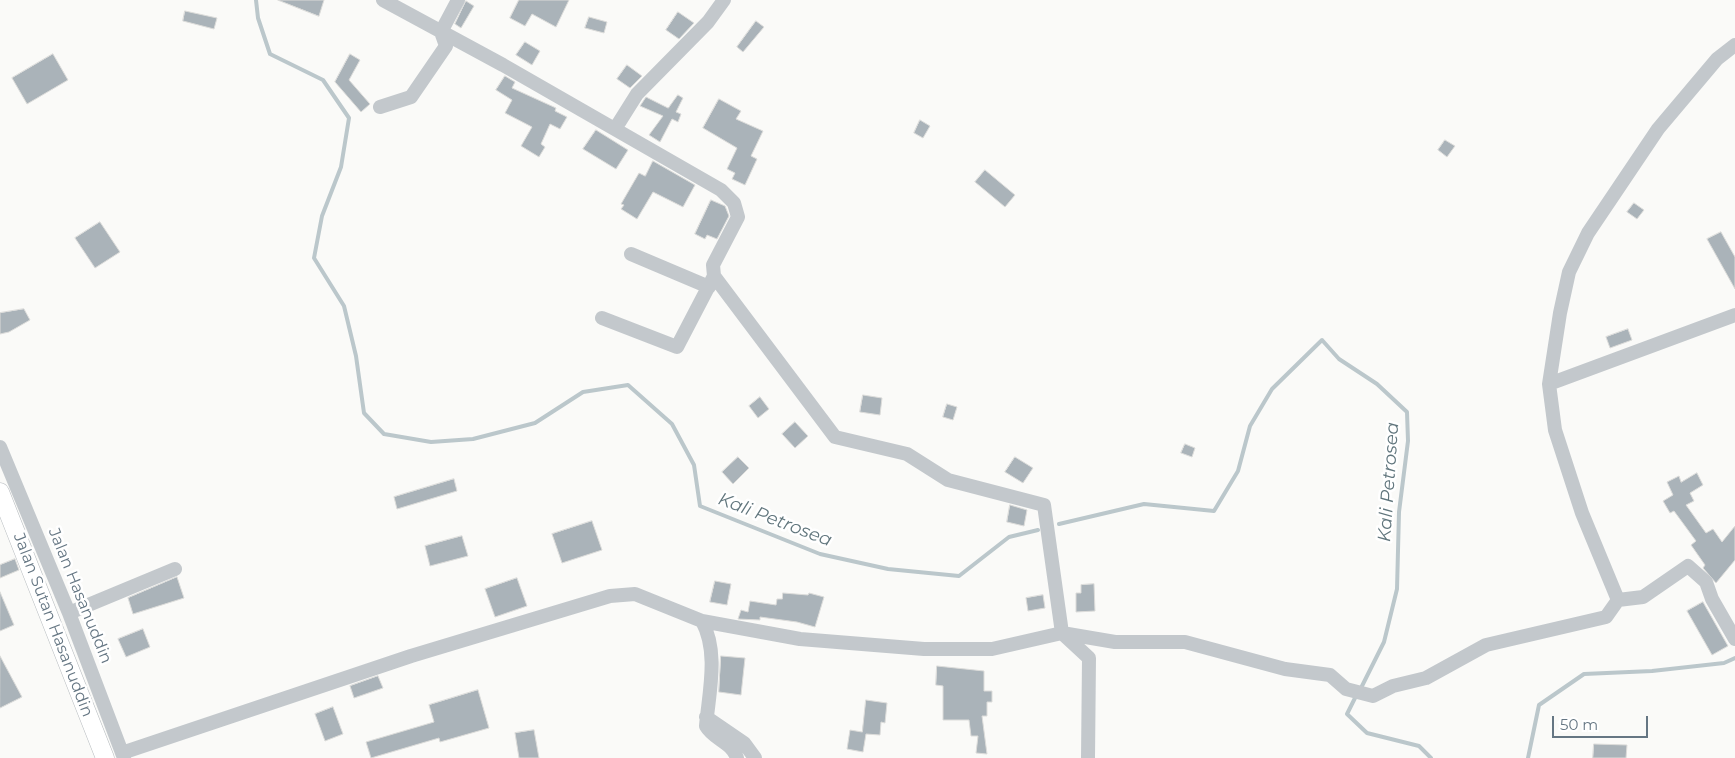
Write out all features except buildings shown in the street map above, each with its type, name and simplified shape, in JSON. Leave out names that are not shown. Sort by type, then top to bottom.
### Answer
[{"type":"main road","name":"Jalan Sutan Hasanuddin","points":[[0,492],[105,758]]},
{"type":"street","points":[[383,0],[721,190],[734,202],[738,218],[713,264],[711,282],[677,347],[602,318]]},
{"type":"street","points":[[380,107],[411,97],[446,46],[441,32],[458,0]]},
{"type":"street","points":[[615,129],[637,94],[708,22],[724,0]]},
{"type":"street","points":[[1618,600],[1582,513],[1555,430],[1548,384],[1560,313],[1569,272],[1588,233],[1658,129],[1717,59],[1735,45]]},
{"type":"street","points":[[631,254],[711,282],[835,437],[907,454],[955,482],[1041,504],[1047,512],[1062,633],[1090,658],[1088,758]]},
{"type":"street","points":[[1548,384],[1735,315]]},
{"type":"street","name":"Jalan Hasanuddin","points":[[0,447],[69,613],[123,756]]},
{"type":"street","points":[[1618,600],[1643,598],[1688,566],[1706,582],[1712,599],[1735,639]]},
{"type":"street","points":[[69,613],[175,568]]},
{"type":"street","points":[[123,756],[411,656],[610,596],[635,594],[702,622],[800,639],[924,649],[992,648],[1062,633],[1115,642],[1185,642],[1285,669],[1330,675],[1346,689],[1373,696],[1393,686],[1426,678],[1486,645],[1606,617],[1618,600]]},
{"type":"street","points":[[702,622],[709,634],[712,650],[706,726],[709,731],[730,745],[737,758]]},
{"type":"street","points":[[706,717],[744,743],[755,758]]},
{"type":"waterway","name":"Kali Petrosea","points":[[256,0],[258,18],[270,54],[323,80],[349,118],[341,167],[322,216],[314,258],[344,306],[356,356],[364,413],[384,434],[431,442],[473,439],[535,423],[583,392],[628,385],[672,424],[694,465],[700,506],[820,554],[888,569],[959,576],[1009,537],[1038,530]]},
{"type":"waterway","name":"Kali Petrosea","points":[[1059,524],[1144,504],[1214,511],[1238,471],[1250,426],[1272,389],[1322,340],[1339,359],[1377,384],[1407,412],[1408,441],[1399,512],[1397,589],[1384,642],[1360,690]]},
{"type":"waterway","name":"Kali Petrosea","points":[[1528,758],[1539,705],[1584,674],[1652,671],[1724,663],[1735,658]]},
{"type":"waterway","name":"Kali Petrosea","points":[[1356,696],[1347,714],[1367,733],[1419,746],[1431,758]]}]
